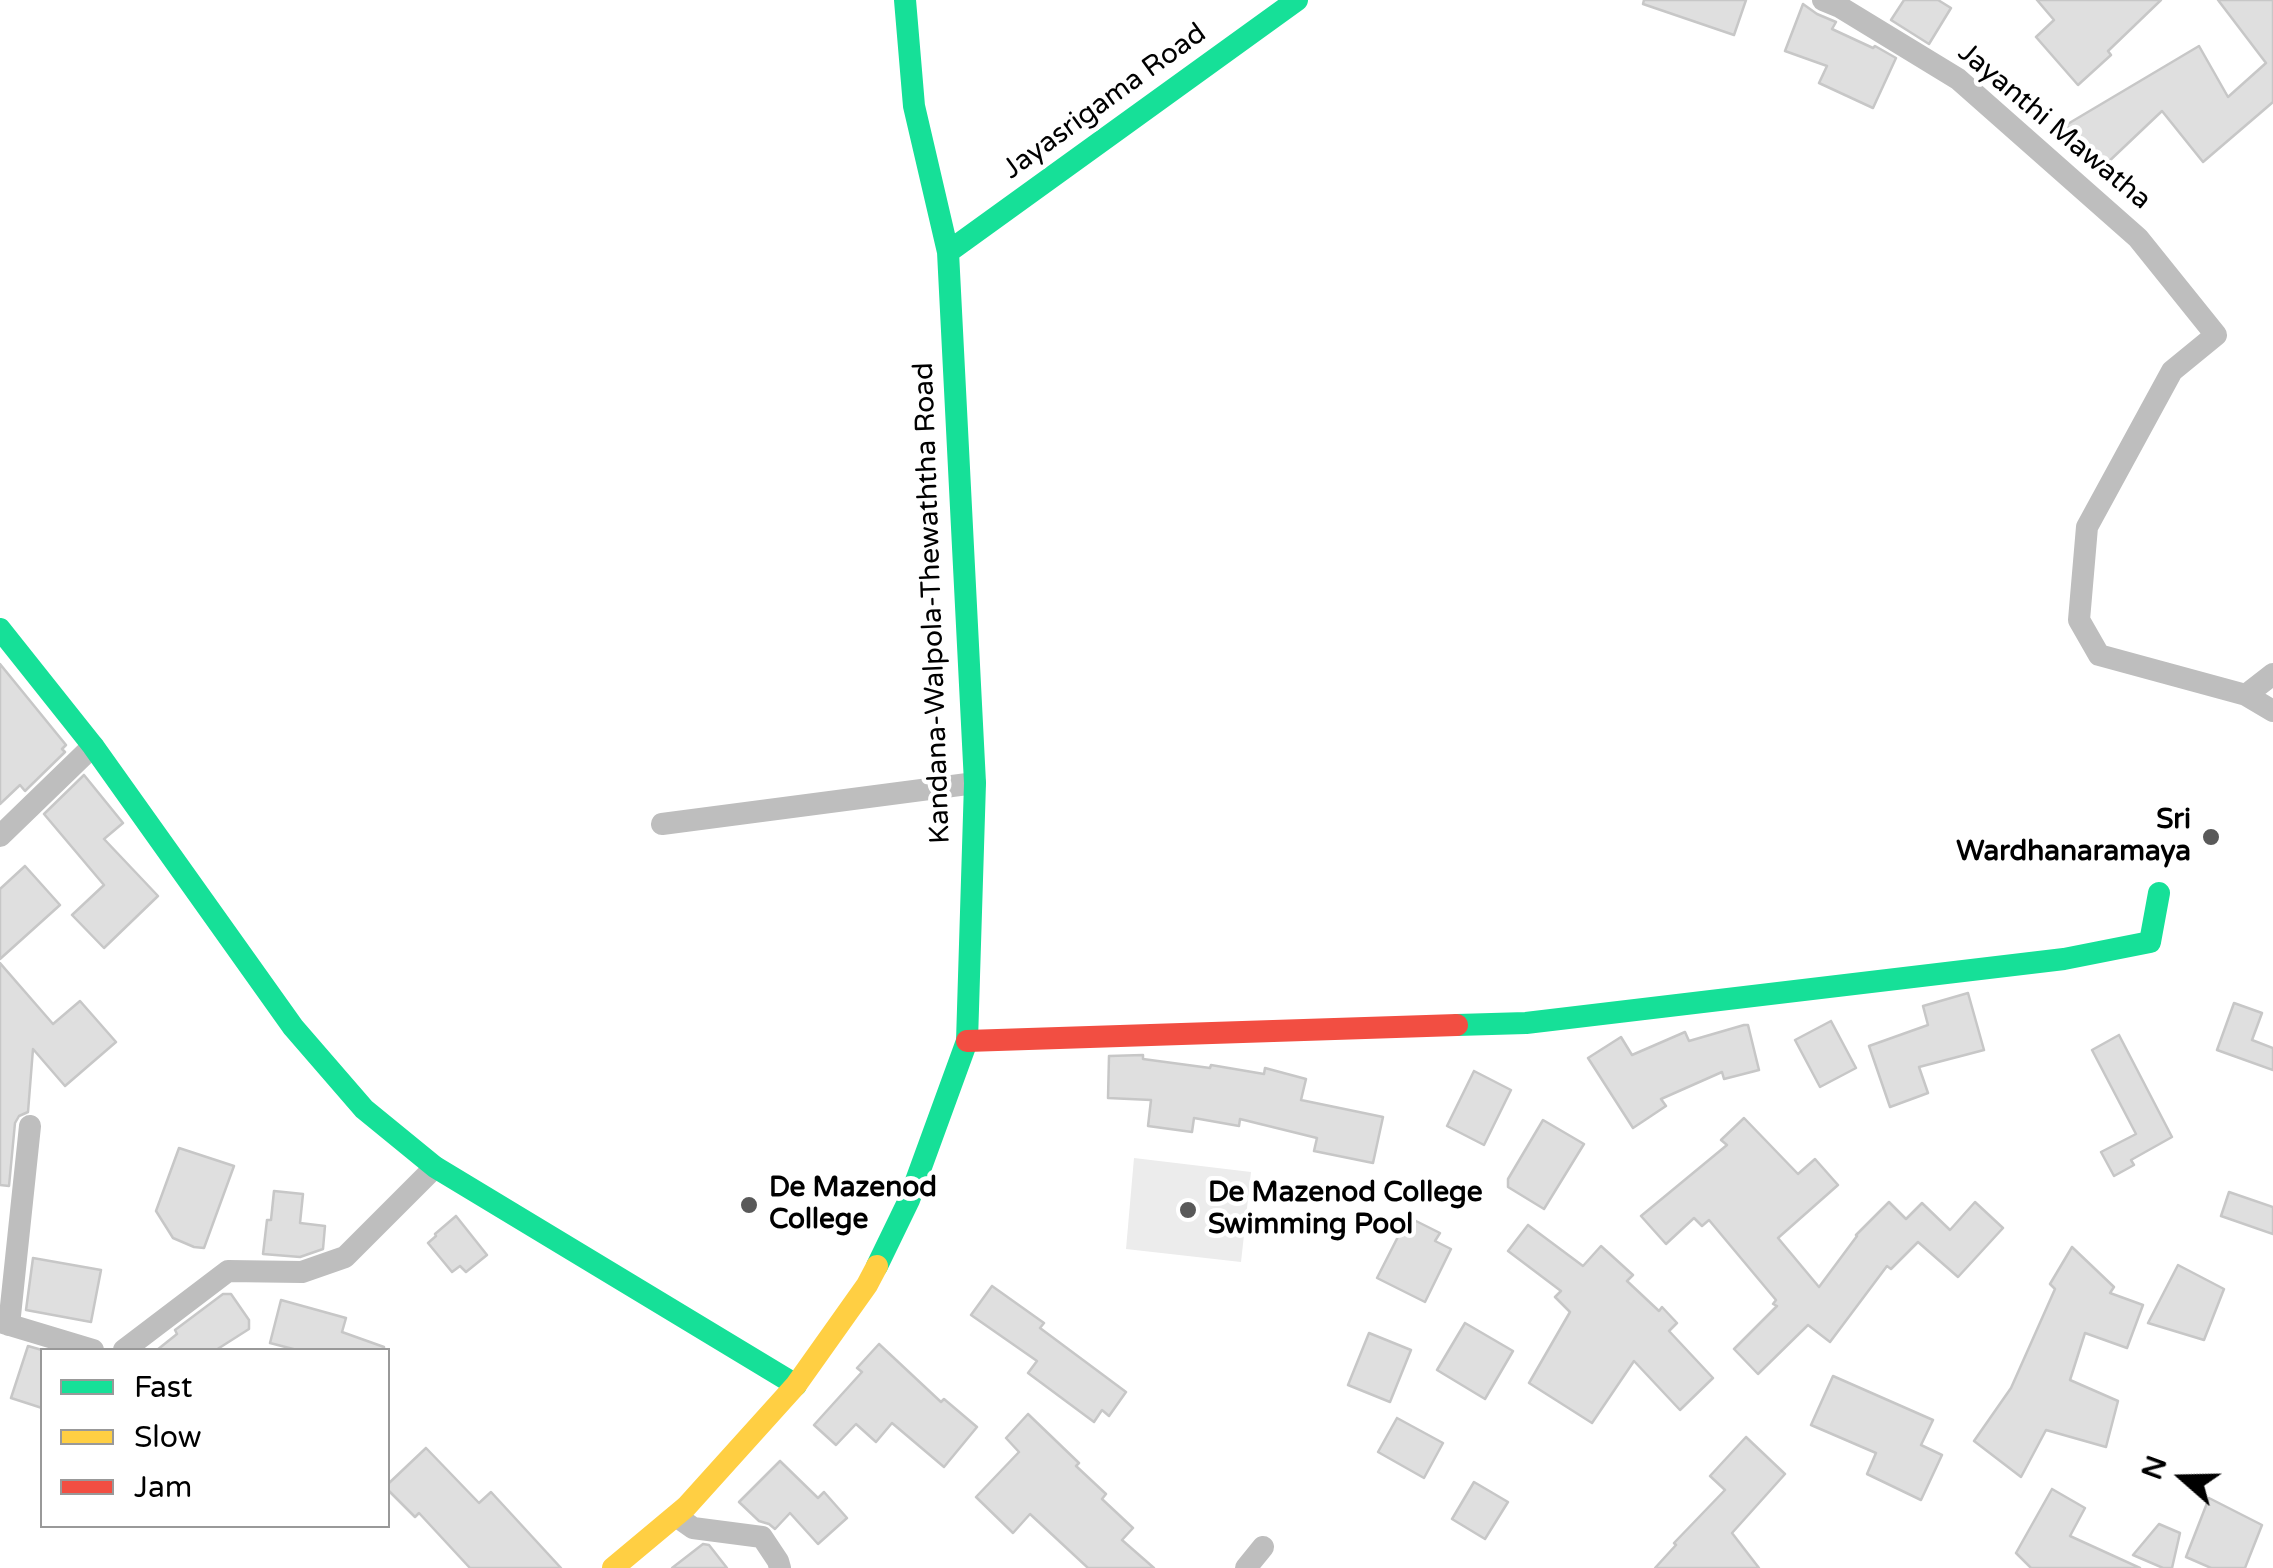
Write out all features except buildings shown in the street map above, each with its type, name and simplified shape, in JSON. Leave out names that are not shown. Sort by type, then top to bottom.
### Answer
[{"type":"street","name":"Kandana-Walpola-Thewaththa Road","points":[[613,1568],[686,1507],[796,1384],[867,1285],[909,1200],[967,1041],[975,784],[948,252],[914,106],[905,0]]},
{"type":"street","name":"Jayasrigama Road","points":[[948,252],[1297,0]]},
{"type":"street","name":"Jayanthi Mawatha","points":[[1823,0],[1958,79],[2138,238],[2216,335],[2172,371],[2087,527],[2079,620],[2099,655],[2246,695]]},
{"type":"street","points":[[0,629],[93,746],[292,1027],[364,1109],[435,1167],[796,1384]]},
{"type":"street","points":[[2273,674],[2246,695],[2273,711]]},
{"type":"street","points":[[0,836],[93,746]]},
{"type":"street","points":[[662,824],[975,784]]},
{"type":"street","points":[[967,1041],[1526,1023],[2064,959],[2150,942],[2159,893]]},
{"type":"street","points":[[30,1126],[5,1323],[86,1348]]},
{"type":"street","points":[[127,1348],[228,1271],[302,1272],[346,1257],[435,1167]]},
{"type":"street","points":[[676,1516],[694,1528],[762,1536],[780,1568]]},
{"type":"street","points":[[1246,1568],[1263,1547]]},
{"type":"shaded area","name":"De Mazenod College Swimming Pool","points":[[1134,1158],[1251,1172],[1241,1262],[1126,1249]]},
{"type":"traffic: fast","points":[[877,1266],[909,1200],[967,1041],[975,783],[948,252],[914,106],[905,0]]},
{"type":"traffic: fast","points":[[948,252],[1297,0]]},
{"type":"traffic: fast","points":[[0,629],[93,746],[293,1027],[364,1109],[435,1167],[796,1385]]},
{"type":"traffic: fast","points":[[1457,1025],[1526,1023],[2064,959],[2150,942],[2159,893]]},
{"type":"traffic: slow","points":[[613,1568],[686,1507],[796,1385],[877,1266]]},
{"type":"traffic: jam","points":[[967,1041],[1457,1025]]},
{"type":"place","name":"Sri Wardhanaramaya","points":[[2211,837]]},
{"type":"place","name":"De Mazenod College","points":[[749,1205]]},
{"type":"place","name":"De Mazenod College Swimming Pool","points":[[1188,1210]]}]
